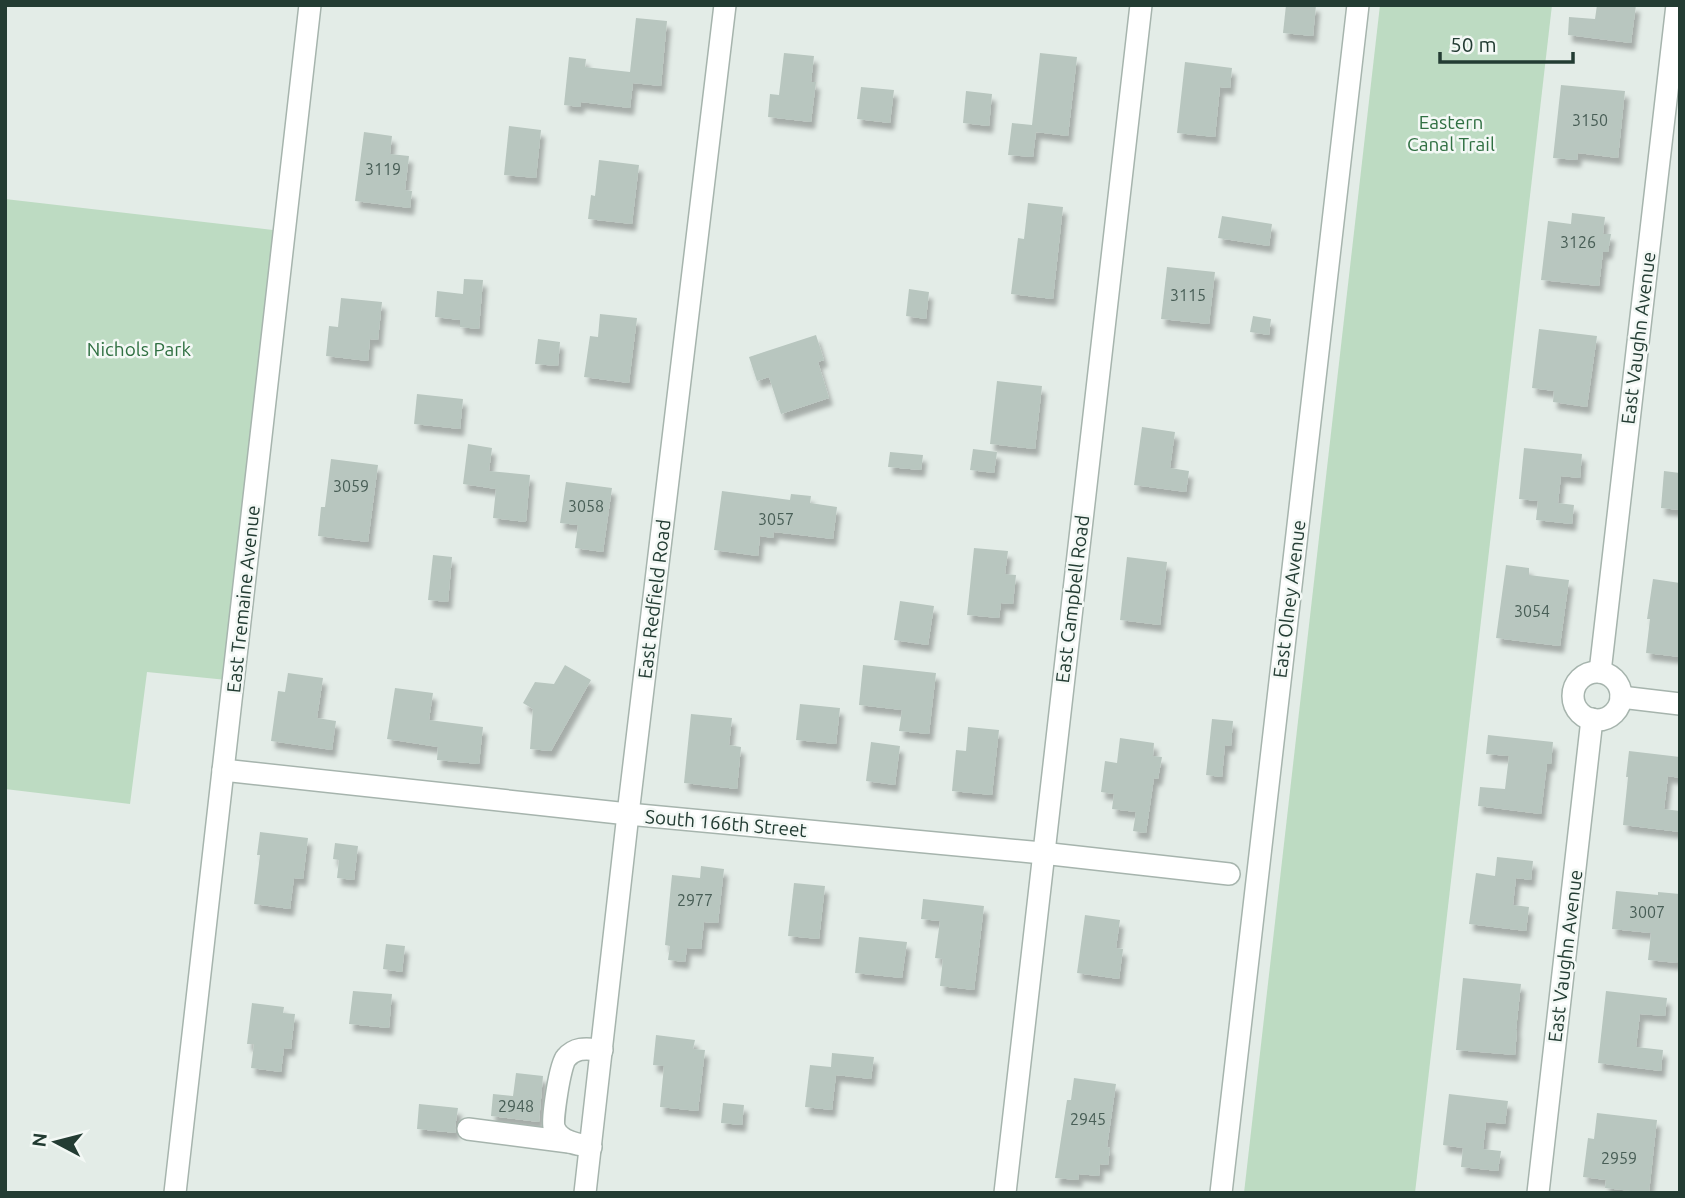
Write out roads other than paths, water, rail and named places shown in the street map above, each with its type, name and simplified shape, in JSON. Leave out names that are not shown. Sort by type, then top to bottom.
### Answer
[{"type":"street","name":"East Tremaine Avenue","points":[[175,1193],[310,5]]},
{"type":"street","name":"East Redfield Road","points":[[585,1193],[725,5]]},
{"type":"street","name":"East Campbell Road","points":[[1005,1193],[1141,5]]},
{"type":"street","name":"East Olney Avenue","points":[[1221,1193],[1358,5]]},
{"type":"street","name":"East Vaughn Avenue","points":[[1600,671],[1677,5]]},
{"type":"street","points":[[1600,671],[1607,673],[1618,683],[1621,697],[1620,704],[1612,715],[1592,719],[1579,711],[1573,696],[1582,677],[1600,671]]},
{"type":"street","points":[[1621,697],[1680,704]]},
{"type":"street","name":"East Vaughn Avenue","points":[[1538,1193],[1592,719]]},
{"type":"street","name":"South 166th Street","points":[[223,770],[628,814],[1042,853],[1229,874]]},
{"type":"street","points":[[569,1142],[558,1135],[553,1126],[561,1068],[566,1058],[578,1049],[602,1050]]},
{"type":"street","points":[[468,1129],[591,1146]]},
{"type":"park label","name":"Eastern Canal Trail","points":[[1451,133]]},
{"type":"park label","name":"Nichols Park","points":[[139,349]]}]
